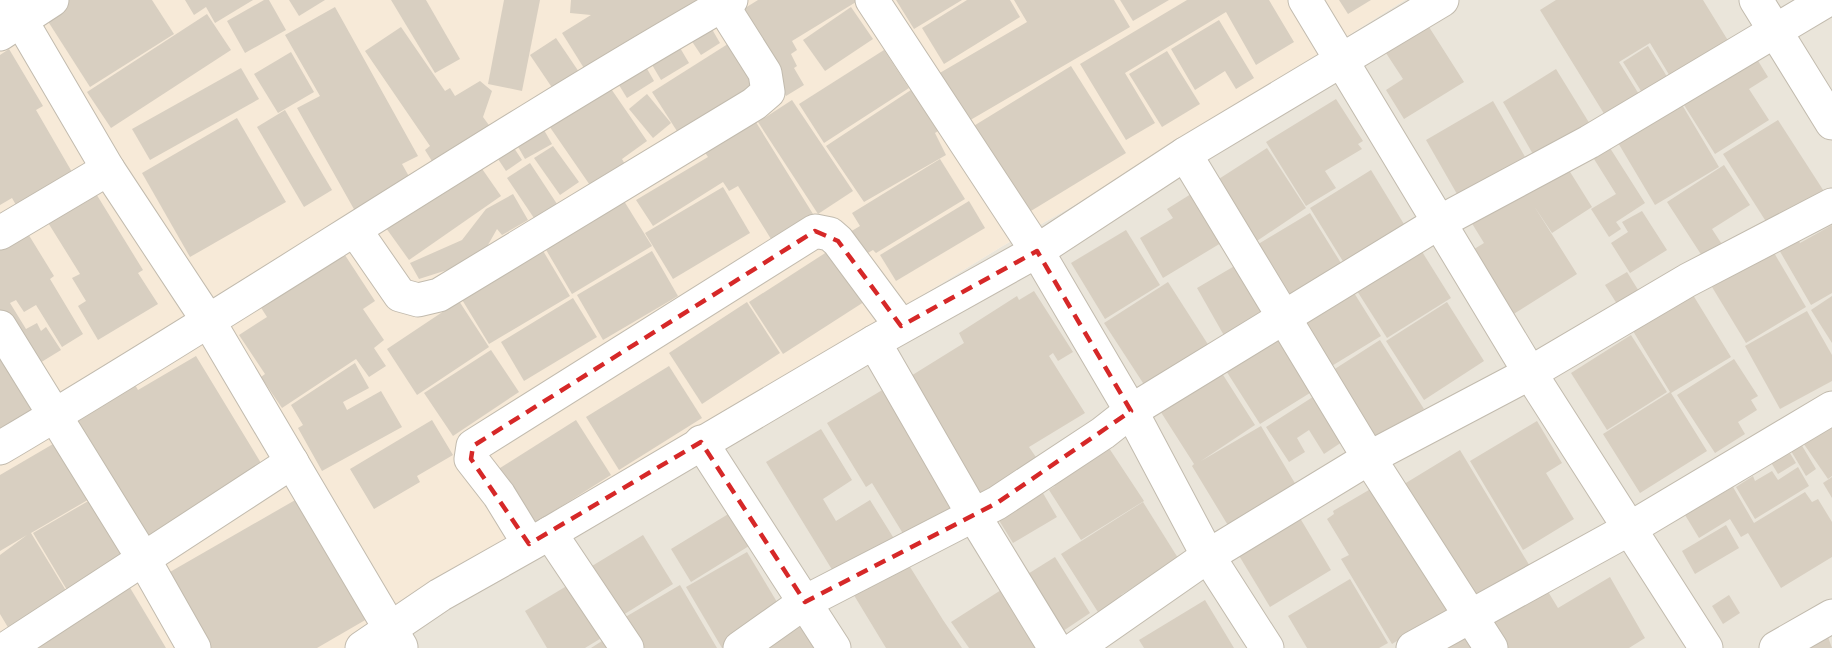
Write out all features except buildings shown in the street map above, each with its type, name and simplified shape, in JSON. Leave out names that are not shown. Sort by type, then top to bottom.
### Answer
[{"type":"street","points":[[52,0],[10,18],[208,322],[396,639]]},
{"type":"street","points":[[872,0],[1037,251],[1131,411],[1208,556],[1267,648]]},
{"type":"street","points":[[1305,0],[1530,373],[1706,648]]},
{"type":"street","points":[[362,648],[396,639],[440,595],[540,539],[700,442],[1037,251],[1185,154],[1442,0]]},
{"type":"street","points":[[1756,0],[1832,123]]},
{"type":"street","points":[[740,648],[805,602],[997,503],[1103,433],[1131,411],[1285,319],[1438,223],[1589,142],[1827,0]]},
{"type":"street","points":[[0,448],[208,322],[598,76],[727,2],[765,72],[768,92],[754,104],[439,295],[418,300],[400,296],[355,230]]},
{"type":"street","points":[[1185,154],[1369,458],[1491,648]]},
{"type":"street","points":[[0,233],[108,169]]},
{"type":"street","points":[[1076,648],[1208,556],[1369,458],[1530,373],[1688,280],[1832,205]]},
{"type":"street","points":[[627,648],[540,539],[499,495],[471,459],[473,446],[816,231],[830,234],[838,241],[888,334],[973,514],[1055,648]]},
{"type":"street","points":[[0,327],[143,558],[194,648]]},
{"type":"street","points":[[1413,648],[1629,530],[1832,408]]},
{"type":"street","points":[[700,442],[834,648]]},
{"type":"street","points":[[7,648],[292,462]]},
{"type":"street","points":[[1776,648],[1832,616]]},
{"type":"highlighted area","points":[[815,231],[838,241],[901,326],[1037,251],[1131,411],[997,503],[805,602],[701,442],[529,544],[471,459],[473,446]]},
{"type":"shaded area","points":[[0,0],[1405,0],[1094,194],[1001,247],[347,648],[0,648]]},
{"type":"shaded area","points":[[1405,0],[1832,0],[1832,648],[347,648],[1001,247],[1094,194]]}]
